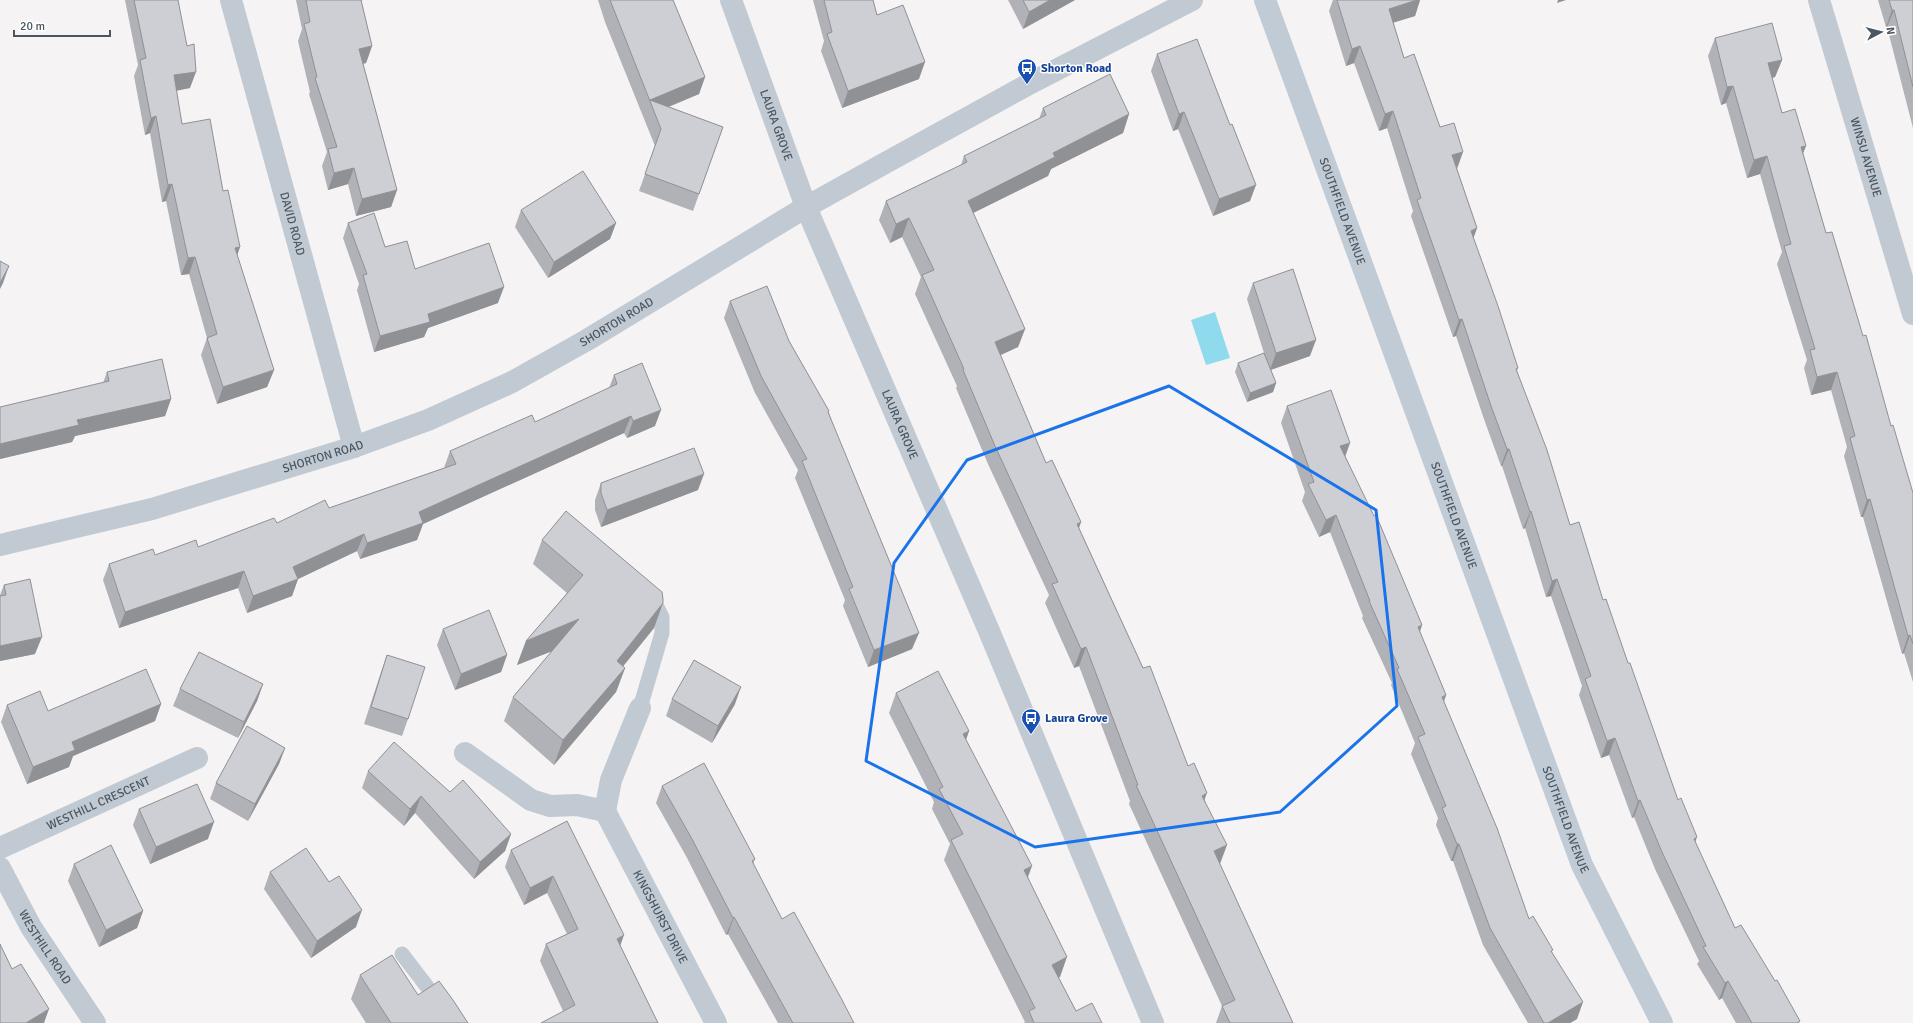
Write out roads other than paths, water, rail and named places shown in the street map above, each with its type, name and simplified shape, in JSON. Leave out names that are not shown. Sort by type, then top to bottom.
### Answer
[{"type":"street","name":"DAVID ROAD","points":[[231,0],[354,447]]},
{"type":"street","name":"LAURA GROVE","points":[[731,0],[806,207],[983,617],[1153,1023]]},
{"type":"street","name":"SHORTON ROAD","points":[[0,545],[152,509],[354,447],[428,420],[512,382],[586,340],[806,207],[1027,85],[1192,0]]},
{"type":"street","name":"SOUTHFIELD AVENUE","points":[[1265,0],[1582,865],[1662,1023]]},
{"type":"street","name":"WINSU AVENUE","points":[[1819,0],[1913,314]]},
{"type":"street","points":[[465,753],[531,800],[550,806],[577,805],[605,811],[611,780],[640,708]]},
{"type":"street","name":"WESTHILL CRESCENT","points":[[0,848],[197,758]]},
{"type":"street","name":"KINGSHURST DRIVE","points":[[605,811],[666,923],[716,1023]]},
{"type":"street","name":"WESTHILL ROAD","points":[[0,868],[31,927],[96,1023]]},
{"type":"lane","points":[[640,582],[650,592],[658,606],[663,622],[659,647],[640,708]]},
{"type":"lane","points":[[402,954],[455,1023]]},
{"type":"water","points":[[1215,312],[1230,358],[1206,365],[1191,320]]},
{"type":"place","name":"Shorton Road","points":[[1027,85]]},
{"type":"place","name":"Laura Grove","points":[[1031,735]]}]
